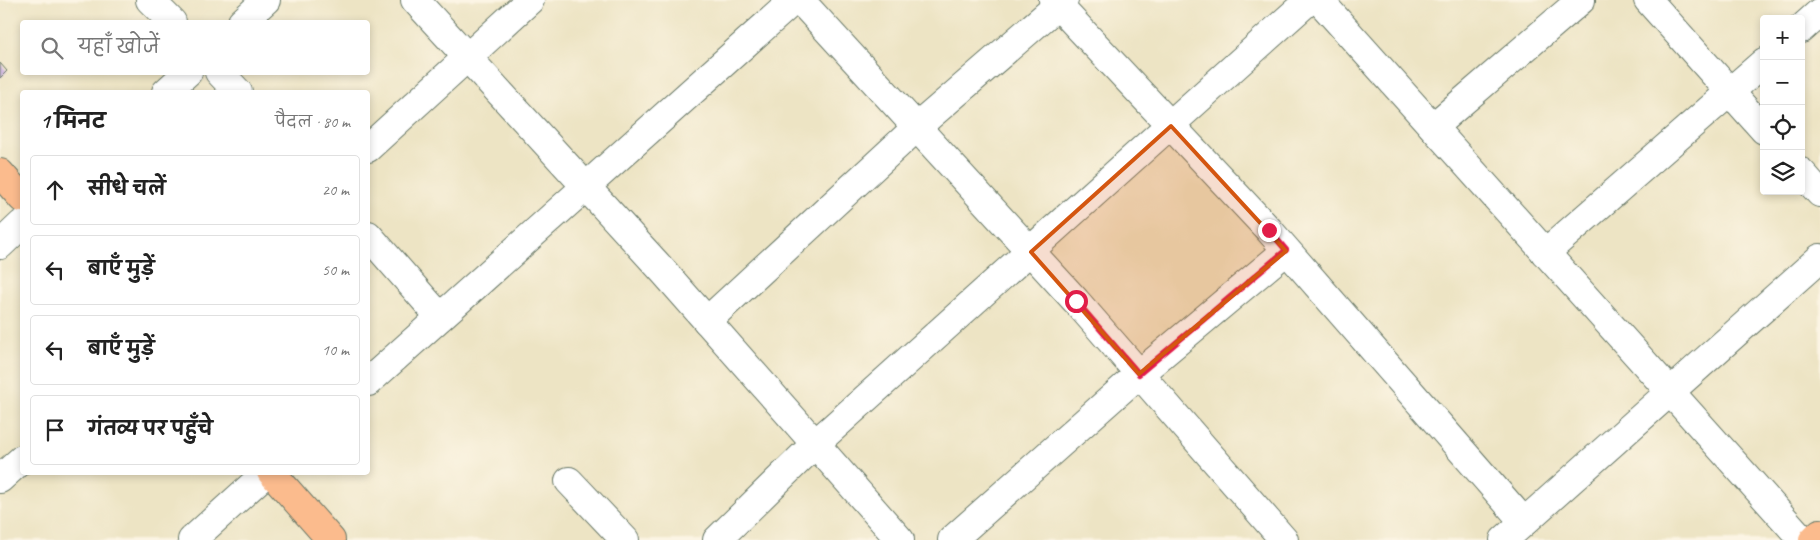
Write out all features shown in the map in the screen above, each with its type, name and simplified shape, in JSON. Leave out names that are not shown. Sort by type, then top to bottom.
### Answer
[{"type":"main road","points":[[0,173],[20,196]]},
{"type":"main road","points":[[274,475],[331,540]]},
{"type":"main road","points":[[1813,540],[1820,533]]},
{"type":"street","points":[[150,0],[170,20]]},
{"type":"street","points":[[244,20],[266,0]]},
{"type":"street","points":[[414,0],[707,321],[900,540]]},
{"type":"street","points":[[370,146],[530,0]]},
{"type":"street","points":[[370,380],[794,0]]},
{"type":"street","points":[[800,0],[1031,252],[1284,540]]},
{"type":"street","points":[[717,540],[816,444],[1309,0]]},
{"type":"street","points":[[1319,0],[1803,540]]},
{"type":"street","points":[[1433,127],[1581,0]]},
{"type":"street","points":[[1648,0],[1760,126]]},
{"type":"street","points":[[707,321],[917,127],[1058,2],[1286,250],[1524,522]]},
{"type":"street","points":[[1805,25],[1820,12]]},
{"type":"street","points":[[1546,253],[1760,66]]},
{"type":"street","points":[[168,90],[185,75]]},
{"type":"street","points":[[222,75],[236,90]]},
{"type":"street","points":[[1805,176],[1820,193]]},
{"type":"street","points":[[0,244],[20,226]]},
{"type":"street","points":[[370,237],[440,317]]},
{"type":"street","points":[[952,540],[1139,374],[1286,250]]},
{"type":"street","points":[[1504,540],[1820,258]]},
{"type":"street","points":[[0,479],[20,461]]},
{"type":"street","points":[[192,540],[264,475]]},
{"type":"street","points":[[569,482],[625,540]]},
{"type":"highlighted area","points":[[1171,126],[1286,251],[1139,374],[1031,252]]},
{"type":"building","points":[[0,63],[7,71],[0,78]]},
{"type":"route","points":[[1076,301],[1139,374],[1286,250],[1269,230]]}]
